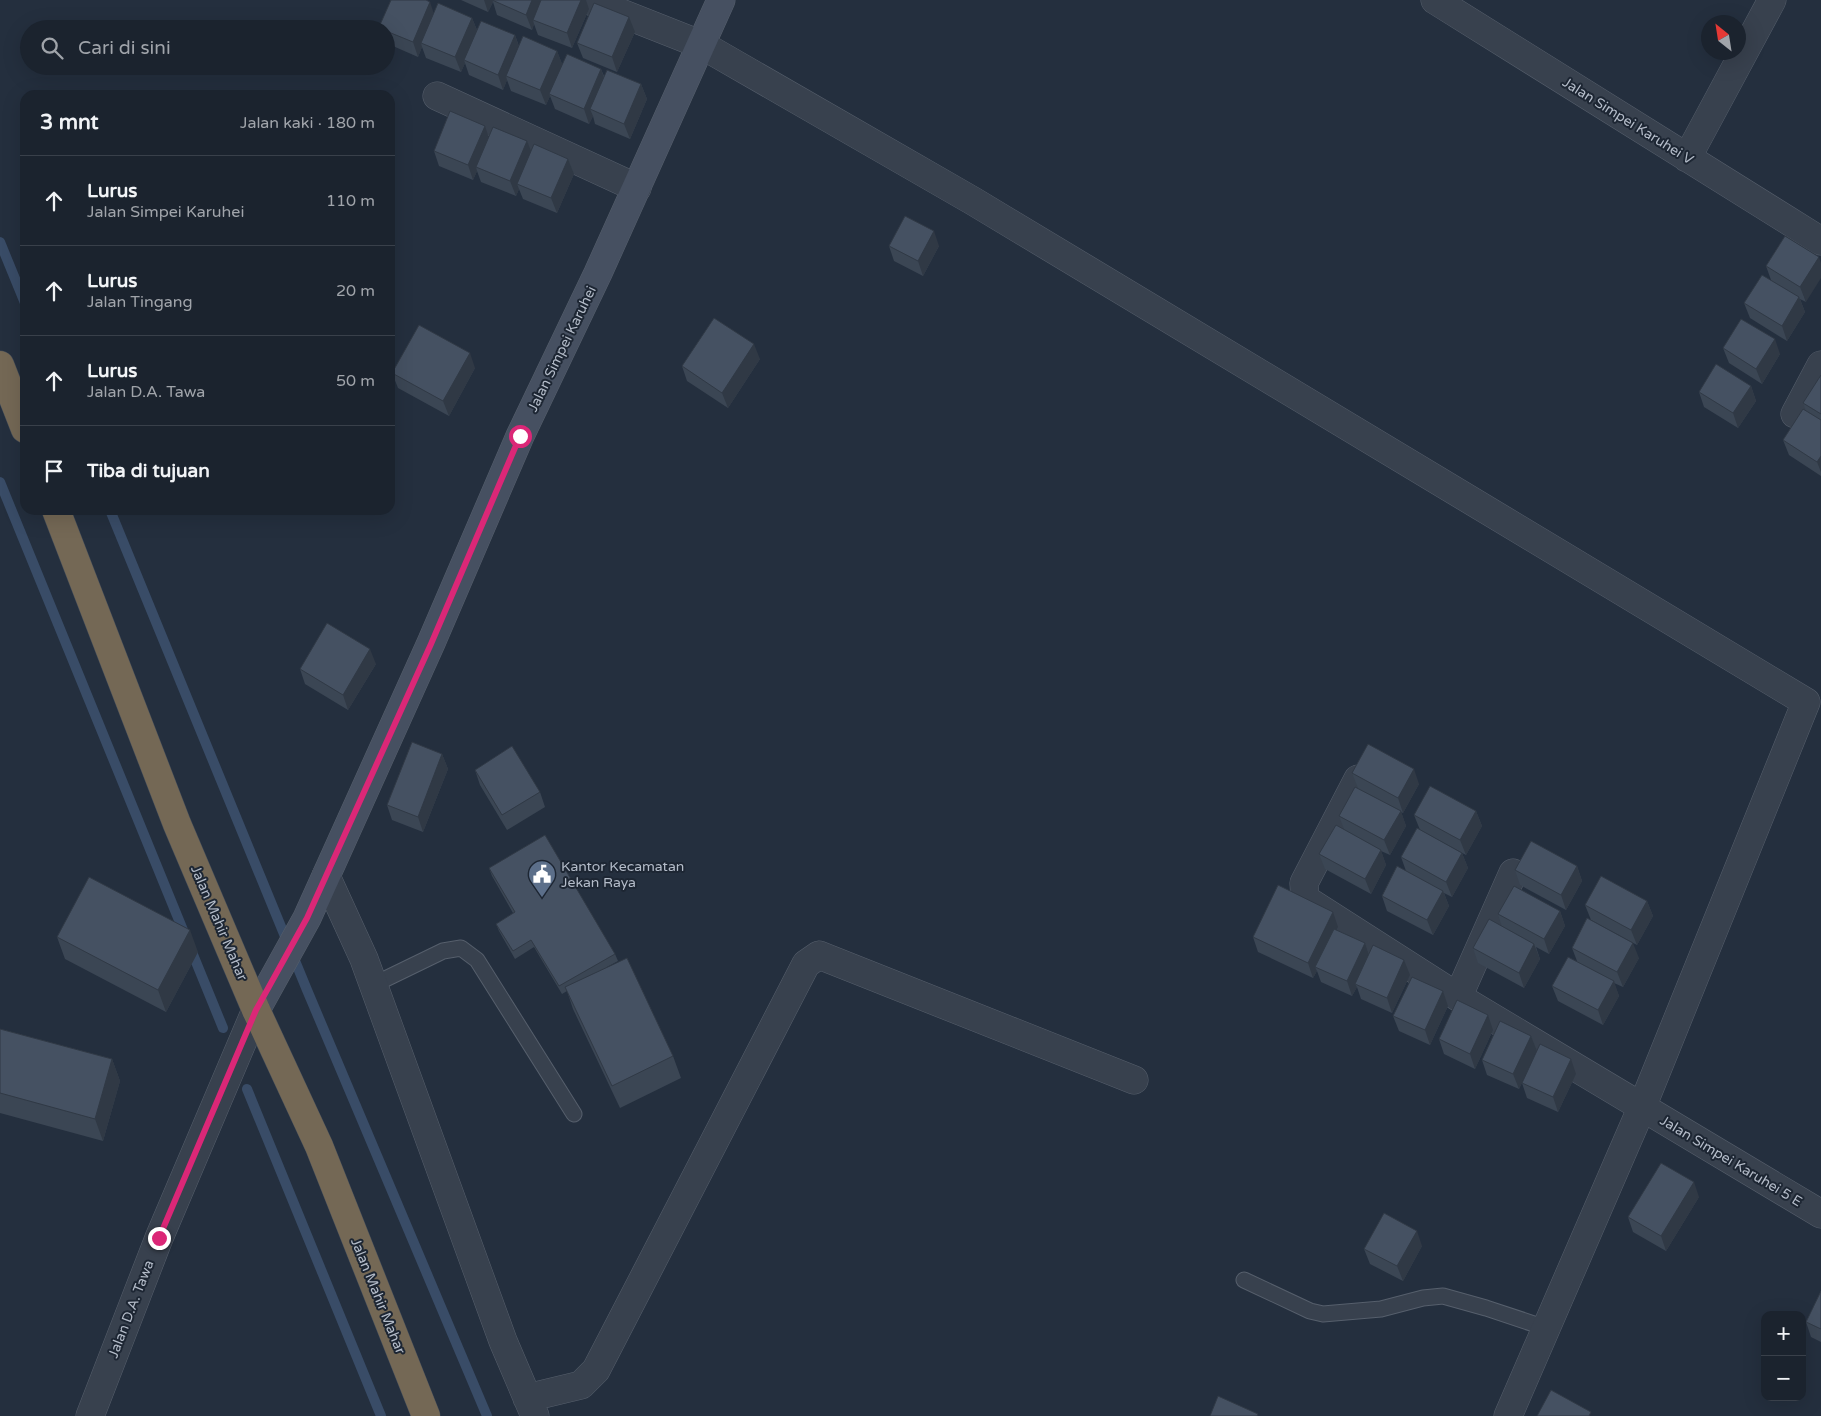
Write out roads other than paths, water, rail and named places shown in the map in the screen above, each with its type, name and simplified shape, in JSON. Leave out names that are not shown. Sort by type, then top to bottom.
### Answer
[{"type":"highway","points":[[0,365],[20,416]]},
{"type":"highway","name":"Jalan Mahir Mahar","points":[[58,515],[177,824],[263,999],[426,1416]]},
{"type":"main road","name":"Jalan Simpei Karuhei","points":[[263,999],[302,927],[326,876],[431,644],[520,436],[637,188],[721,0]]},
{"type":"street","points":[[588,0],[702,45],[1064,255],[1814,707],[1508,1416]]},
{"type":"street","name":"Jalan Simpei Karuhei V","points":[[1435,0],[1821,241]]},
{"type":"street","points":[[1687,158],[1772,0]]},
{"type":"street","points":[[438,96],[637,188]]},
{"type":"street","points":[[1795,414],[1821,365]]},
{"type":"street","name":"Jalan Simpei Karuhei 5 E","points":[[1358,779],[1304,882],[1305,899],[1458,997],[1821,1214]]},
{"type":"street","points":[[1458,997],[1514,873]]},
{"type":"street","points":[[326,876],[373,985],[500,1331],[531,1407],[581,1385],[596,1370],[806,964],[819,955],[1134,1080]]},
{"type":"street","name":"Jalan D.A. Tawa","points":[[90,1416],[159,1238],[263,999]]},
{"type":"lane","points":[[373,985],[443,951],[461,948],[476,960],[574,1114]]},
{"type":"lane","points":[[1244,1280],[1310,1311],[1323,1314],[1381,1309],[1423,1298],[1443,1296],[1546,1328]]},
{"type":"waterway","points":[[0,242],[20,291]]},
{"type":"waterway","points":[[0,482],[223,1028]]},
{"type":"waterway","points":[[112,515],[307,990],[487,1416]]},
{"type":"waterway","points":[[247,1089],[381,1416]]},
{"type":"place","name":"Kantor Kecamatan Jekan Raya","points":[[542,898]]}]
